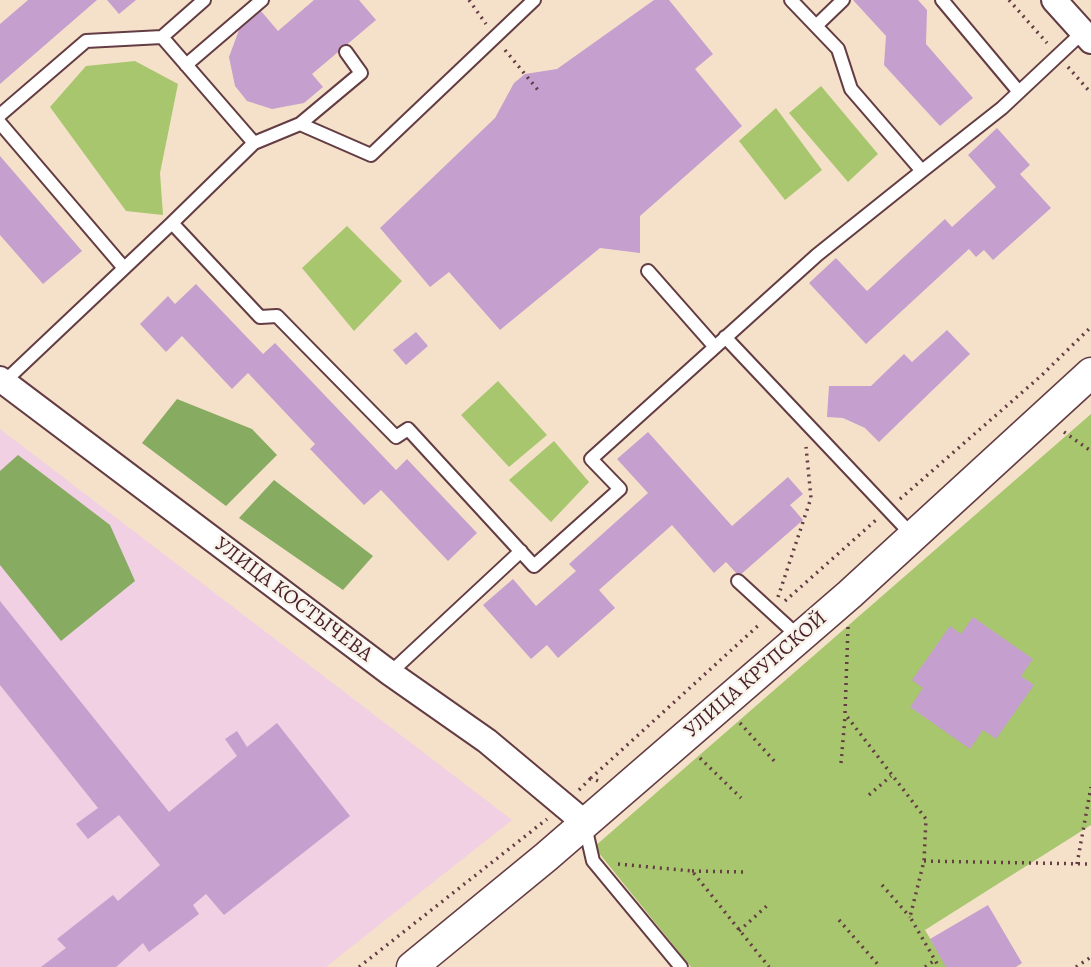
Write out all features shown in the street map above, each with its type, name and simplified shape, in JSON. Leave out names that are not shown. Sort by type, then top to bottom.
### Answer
[{"type":"street","points":[[1054,0],[1087,37]]},
{"type":"street","name":"УЛИЦА КОСТЫЧЕВА","points":[[2,381],[390,673],[487,741],[574,814]]},
{"type":"street","name":"УЛИЦА КРУПСКОЙ","points":[[412,967],[574,814],[621,792],[1084,385]]},
{"type":"lane","points":[[0,115],[86,41],[162,37],[204,0]]},
{"type":"lane","points":[[186,65],[262,0]]},
{"type":"lane","points":[[300,124],[371,155],[534,0]]},
{"type":"lane","points":[[791,0],[838,49],[850,89],[922,171]]},
{"type":"lane","points":[[816,26],[843,0]]},
{"type":"lane","points":[[942,0],[1019,92]]},
{"type":"lane","points":[[162,37],[254,143]]},
{"type":"lane","points":[[172,223],[260,317],[277,316],[396,438],[408,429],[534,566],[620,489],[591,459],[817,255],[1087,37]]},
{"type":"lane","points":[[2,381],[254,143],[300,124],[361,73],[346,52]]},
{"type":"lane","points":[[0,123],[124,268]]},
{"type":"lane","points":[[648,271],[818,435],[913,536]]},
{"type":"lane","points":[[390,673],[521,551]]},
{"type":"lane","points":[[738,581],[799,637]]},
{"type":"lane","points":[[574,814],[593,861],[681,967]]},
{"type":"path","points":[[359,967],[574,814],[591,778],[772,612],[1042,375],[1091,327]]},
{"type":"path","points":[[772,612],[811,498],[805,448],[818,435]]},
{"type":"path","points":[[841,763],[849,594]]},
{"type":"path","points":[[721,705],[776,763]]},
{"type":"path","points":[[845,715],[926,819],[924,861],[910,917]]},
{"type":"path","points":[[684,737],[741,798]]},
{"type":"path","points":[[869,794],[891,776]]},
{"type":"path","points":[[591,778],[621,792]]},
{"type":"path","points":[[1077,864],[1091,787]]},
{"type":"path","points":[[593,861],[692,871],[744,872]]},
{"type":"path","points":[[924,861],[1090,865]]},
{"type":"path","points":[[692,871],[769,967]]},
{"type":"path","points":[[882,885],[910,917],[939,967]]},
{"type":"path","points":[[738,931],[770,902]]},
{"type":"path","points":[[839,920],[880,967]]},
{"type":"path","points":[[1076,967],[1091,957]]},
{"type":"path","points":[[925,967],[935,960]]},
{"type":"shaded area","points":[[0,429],[512,820],[326,967],[0,967]]},
{"type":"green space","points":[[135,61],[178,84],[160,173],[163,215],[126,211],[50,107],[86,66]]},
{"type":"green space","points":[[821,86],[878,154],[848,182],[789,113]]},
{"type":"green space","points":[[776,108],[822,170],[785,200],[739,141]]},
{"type":"green space","points":[[347,226],[402,281],[354,331],[302,268]]},
{"type":"green space","points":[[498,381],[547,435],[509,467],[461,415]]},
{"type":"green space","points":[[177,399],[252,429],[277,455],[226,506],[142,443]]},
{"type":"green space","points":[[1091,414],[1091,825],[925,930],[947,967],[691,967],[594,847]]},
{"type":"green space","points":[[554,441],[589,482],[551,522],[509,480]]},
{"type":"green space","points":[[18,455],[110,525],[135,581],[61,641],[0,565],[0,471]]},
{"type":"green space","points":[[274,480],[373,556],[343,590],[239,518]]},
{"type":"building","points":[[28,0],[97,0],[0,84],[0,24]]},
{"type":"building","points":[[107,0],[136,0],[119,14]]},
{"type":"building","points":[[314,0],[359,0],[376,20],[312,74],[323,87],[304,103],[272,109],[247,101],[235,86],[229,57],[239,30],[261,11],[278,31]]},
{"type":"building","points":[[654,0],[669,0],[713,54],[695,69],[742,126],[640,216],[640,253],[600,248],[500,330],[449,272],[430,287],[380,228],[495,118],[514,83],[525,74],[557,69]]},
{"type":"building","points":[[853,0],[918,0],[927,10],[926,44],[973,98],[940,126],[884,65],[886,36]]},
{"type":"building","points":[[997,128],[1030,165],[1020,174],[1051,208],[993,260],[984,250],[976,257],[969,249],[866,344],[809,283],[836,258],[867,291],[945,219],[952,227],[996,187],[968,155]]},
{"type":"building","points":[[0,156],[82,251],[43,284],[0,235]]},
{"type":"building","points":[[196,284],[263,354],[275,343],[396,470],[407,459],[477,533],[448,561],[381,490],[364,505],[310,449],[315,444],[248,373],[232,389],[182,336],[166,352],[140,324],[168,296],[175,304]]},
{"type":"building","points":[[947,330],[970,354],[879,442],[865,428],[843,418],[827,417],[829,386],[871,386],[904,354],[912,362]]},
{"type":"building","points":[[416,332],[428,346],[406,365],[393,350]]},
{"type":"building","points":[[648,432],[732,526],[788,477],[803,494],[790,505],[803,520],[739,576],[726,562],[714,573],[672,525],[599,590],[615,608],[558,658],[547,645],[531,659],[483,605],[513,579],[536,606],[576,571],[569,564],[648,493],[617,459]]},
{"type":"building","points":[[0,601],[169,812],[237,756],[225,739],[237,731],[247,747],[277,723],[350,816],[224,915],[206,894],[193,905],[199,914],[149,952],[143,943],[116,967],[41,967],[66,948],[57,939],[113,895],[118,901],[160,865],[119,815],[88,839],[76,824],[98,808],[0,685]]},
{"type":"building","points":[[973,617],[1033,659],[1021,676],[1034,685],[996,739],[983,730],[970,749],[910,707],[923,688],[912,680],[950,626],[961,634]]},
{"type":"building","points":[[988,905],[1022,963],[1016,967],[946,967],[930,939]]}]
